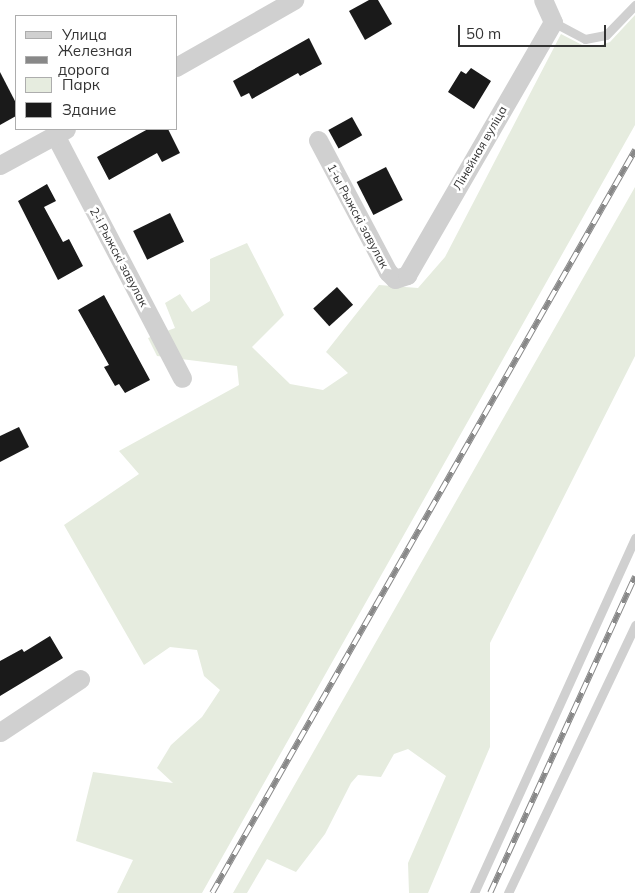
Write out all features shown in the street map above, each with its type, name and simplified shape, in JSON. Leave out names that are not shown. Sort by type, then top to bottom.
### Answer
[{"type":"street","points":[[178,66],[294,0]]},
{"type":"street","points":[[543,0],[553,22]]},
{"type":"street","name":"Лінейная вуліца","points":[[407,275],[553,22]]},
{"type":"street","points":[[0,165],[60,132]]},
{"type":"street","name":"2-і Рыжскі завулак","points":[[60,132],[182,378]]},
{"type":"street","name":"1-ы Рыжскі завулак","points":[[318,140],[388,272],[395,279],[407,275]]},
{"type":"street","points":[[0,732],[80,679]]},
{"type":"lane","points":[[553,22],[585,40],[606,35],[635,5]]},
{"type":"lane","points":[[474,893],[635,538]]},
{"type":"lane","points":[[508,893],[635,625]]},
{"type":"green space","points":[[635,15],[635,125],[202,893],[117,893],[133,860],[76,841],[93,772],[173,783],[157,768],[171,745],[202,717],[220,690],[204,676],[197,650],[170,647],[144,665],[64,525],[139,474],[119,451],[239,385],[237,366],[157,356],[148,338],[175,328],[165,303],[180,294],[192,312],[210,301],[210,259],[247,243],[284,315],[252,347],[290,384],[323,390],[348,373],[326,352],[379,285],[418,288],[445,257],[561,34],[584,46],[598,46],[610,42]]},
{"type":"green space","points":[[635,187],[635,356],[490,643],[490,747],[428,893],[409,893],[408,863],[446,776],[408,749],[394,754],[381,777],[358,775],[351,783],[325,834],[296,872],[267,859],[247,893],[233,893]]},
{"type":"building","points":[[369,0],[378,0],[392,24],[365,40],[349,11]]},
{"type":"building","points":[[309,38],[322,64],[300,76],[298,73],[252,99],[249,93],[241,97],[233,81]]},
{"type":"building","points":[[471,68],[491,81],[474,109],[448,92],[461,71],[466,74]]},
{"type":"building","points":[[0,72],[15,101],[15,117],[0,125]]},
{"type":"building","points":[[352,117],[362,135],[339,148],[328,130]]},
{"type":"building","points":[[146,130],[168,130],[180,153],[162,162],[157,153],[109,180],[97,157]]},
{"type":"building","points":[[386,167],[403,200],[373,215],[357,182]]},
{"type":"building","points":[[47,184],[56,201],[44,207],[63,242],[69,239],[83,266],[58,280],[18,201]]},
{"type":"building","points":[[170,213],[184,242],[147,260],[133,231]]},
{"type":"building","points":[[337,287],[353,305],[329,326],[313,308]]},
{"type":"building","points":[[104,295],[150,380],[125,393],[119,384],[115,386],[104,367],[109,365],[78,310]]},
{"type":"building","points":[[19,427],[29,447],[0,462],[0,436]]},
{"type":"building","points":[[50,636],[63,658],[0,696],[0,661],[22,649],[24,652]]},
{"type":"railway","points":[[212,893],[635,150]]},
{"type":"railway","points":[[490,893],[635,577]]}]
